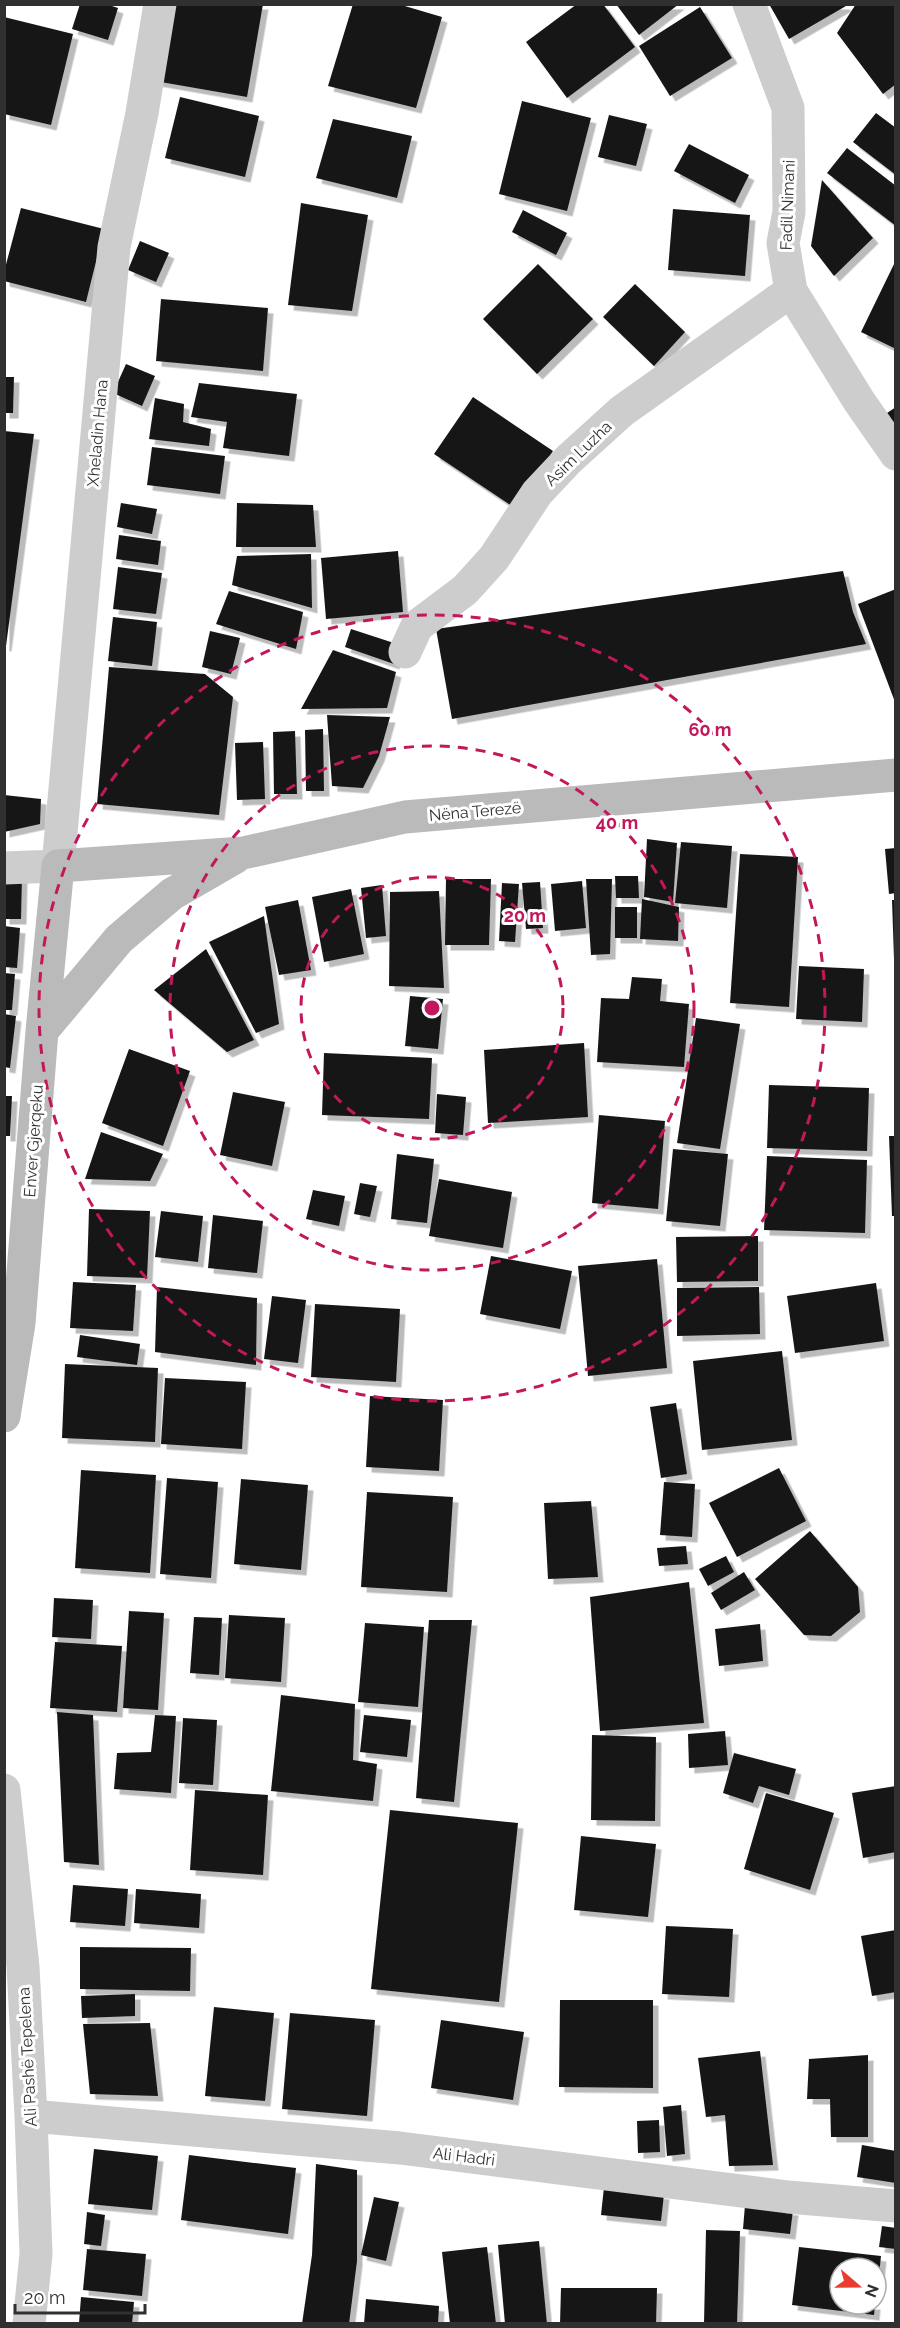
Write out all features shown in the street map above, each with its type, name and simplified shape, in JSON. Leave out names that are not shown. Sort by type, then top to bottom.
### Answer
[{"type":"main road","name":"Nëna Terezë","points":[[58,866],[243,853],[405,817],[896,775]]},
{"type":"main road","points":[[42,1031],[119,939],[172,894],[243,853]]},
{"type":"main road","name":"Enver Gjerqeku","points":[[4,1416],[19,1323],[42,1031],[58,866]]},
{"type":"street","name":"Xheladin Hana","points":[[58,866],[114,247],[142,113],[160,4]]},
{"type":"street","name":"Fadil Nimani","points":[[748,4],[788,108],[789,212],[783,243],[791,291],[859,401],[896,454]]},
{"type":"street","name":"Asim Luzha","points":[[405,652],[417,627],[465,590],[494,558],[537,493],[569,459],[622,411],[791,291]]},
{"type":"street","points":[[4,868],[58,866]]},
{"type":"street","name":"Ali Pashë Tepelena","points":[[4,1790],[23,1967],[30,2116],[36,2254],[29,2324]]},
{"type":"street","name":"Ali Hadri","points":[[30,2116],[400,2148],[788,2197],[896,2206]]},
{"type":"building","points":[[80,4],[106,4],[118,8],[108,40],[72,29]]},
{"type":"building","points":[[169,4],[263,4],[247,97],[155,81]]},
{"type":"building","points":[[353,4],[398,4],[442,17],[416,108],[328,86]]},
{"type":"building","points":[[577,4],[603,4],[635,47],[567,98],[526,42]]},
{"type":"building","points":[[616,4],[679,4],[639,35]]},
{"type":"building","points":[[769,4],[844,4],[846,6],[789,39]]},
{"type":"building","points":[[856,4],[896,4],[896,84],[883,94],[837,33]]},
{"type":"building","points":[[700,7],[732,58],[670,96],[639,46]]},
{"type":"building","points":[[4,17],[73,34],[51,125],[4,114]]},
{"type":"building","points":[[180,97],[259,116],[245,177],[165,158]]},
{"type":"building","points":[[522,101],[591,118],[567,211],[499,194]]},
{"type":"building","points":[[876,113],[896,128],[896,175],[853,142]]},
{"type":"building","points":[[609,115],[647,124],[636,166],[598,157]]},
{"type":"building","points":[[333,119],[412,136],[397,198],[316,178]]},
{"type":"building","points":[[689,144],[749,175],[735,203],[674,171]]},
{"type":"building","points":[[847,148],[896,186],[896,226],[827,173]]},
{"type":"building","points":[[822,180],[873,238],[834,276],[811,246]]},
{"type":"building","points":[[301,203],[368,215],[352,311],[288,305]]},
{"type":"building","points":[[21,208],[104,229],[86,302],[4,281],[4,272]]},
{"type":"building","points":[[673,209],[750,215],[745,276],[668,270]]},
{"type":"building","points":[[523,210],[567,233],[556,255],[512,232]]},
{"type":"building","points":[[140,241],[169,253],[156,282],[128,270]]},
{"type":"building","points":[[896,260],[896,349],[861,332]]},
{"type":"building","points":[[538,264],[593,319],[537,374],[483,319]]},
{"type":"building","points":[[635,284],[685,332],[654,366],[603,317]]},
{"type":"building","points":[[161,299],[268,308],[263,371],[156,361]]},
{"type":"building","points":[[126,364],[155,376],[142,406],[113,393]]},
{"type":"building","points":[[4,377],[14,377],[13,413],[4,413]]},
{"type":"building","points":[[199,383],[297,394],[289,456],[223,448],[227,422],[191,417]]},
{"type":"building","points":[[473,397],[553,451],[515,508],[434,454]]},
{"type":"building","points":[[155,398],[184,404],[183,422],[211,429],[209,446],[149,439]]},
{"type":"building","points":[[896,407],[896,432],[884,415]]},
{"type":"building","points":[[4,431],[34,434],[6,646],[4,646]]},
{"type":"building","points":[[152,447],[225,456],[220,494],[147,485]]},
{"type":"building","points":[[121,503],[157,509],[152,534],[117,527]]},
{"type":"building","points":[[237,503],[313,505],[316,547],[236,547]]},
{"type":"building","points":[[119,535],[161,541],[158,565],[116,559]]},
{"type":"building","points":[[398,551],[403,612],[326,619],[321,558]]},
{"type":"building","points":[[311,554],[312,608],[232,585],[237,556]]},
{"type":"building","points":[[118,567],[162,573],[156,614],[113,609]]},
{"type":"building","points":[[843,571],[853,612],[866,644],[452,719],[436,629]]},
{"type":"building","points":[[896,589],[896,702],[895,702],[858,604]]},
{"type":"building","points":[[229,591],[303,612],[296,649],[216,624]]},
{"type":"building","points":[[113,617],[157,622],[152,666],[108,661]]},
{"type":"building","points":[[351,629],[400,645],[394,664],[345,647]]},
{"type":"building","points":[[210,631],[240,638],[231,674],[202,667]]},
{"type":"building","points":[[333,650],[396,672],[387,708],[301,709]]},
{"type":"building","points":[[109,667],[205,674],[233,697],[219,815],[97,804]]},
{"type":"building","points":[[327,715],[390,717],[379,756],[363,788],[332,786]]},
{"type":"building","points":[[323,729],[324,791],[306,791],[305,730]]},
{"type":"building","points":[[295,731],[297,794],[274,794],[273,732]]},
{"type":"building","points":[[263,742],[265,799],[237,800],[235,743]]},
{"type":"building","points":[[4,795],[41,799],[40,824],[4,832]]},
{"type":"building","points":[[647,839],[677,843],[673,902],[644,897]]},
{"type":"building","points":[[681,842],[732,846],[727,908],[675,903]]},
{"type":"building","points":[[896,848],[896,893],[889,894],[885,849]]},
{"type":"building","points":[[740,854],[798,857],[789,1007],[730,1003]]},
{"type":"building","points":[[4,876],[22,876],[21,919],[4,919]]},
{"type":"building","points":[[615,876],[638,876],[639,898],[616,898]]},
{"type":"building","points":[[446,879],[491,879],[489,945],[445,945]]},
{"type":"building","points":[[586,879],[612,879],[610,954],[591,955]]},
{"type":"building","points":[[582,881],[586,928],[555,931],[551,884]]},
{"type":"building","points":[[540,882],[543,928],[526,929],[522,883]]},
{"type":"building","points":[[502,883],[519,884],[515,942],[499,941]]},
{"type":"building","points":[[382,885],[386,936],[366,938],[361,888]]},
{"type":"building","points":[[351,889],[364,954],[324,962],[312,897]]},
{"type":"building","points":[[439,891],[444,988],[389,986],[390,892]]},
{"type":"building","points":[[642,899],[679,907],[678,941],[640,939]]},
{"type":"building","points":[[298,900],[311,970],[279,975],[265,907]]},
{"type":"building","points":[[892,900],[896,900],[896,959],[894,959]]},
{"type":"building","points":[[615,907],[637,907],[637,938],[615,938]]},
{"type":"building","points":[[264,916],[279,1024],[256,1033],[209,942]]},
{"type":"building","points":[[4,926],[20,928],[17,968],[4,967]]},
{"type":"building","points":[[206,949],[254,1040],[227,1052],[154,990]]},
{"type":"building","points":[[799,966],[864,969],[862,1022],[796,1019]]},
{"type":"building","points":[[4,973],[15,974],[12,1010],[4,1010]]},
{"type":"building","points":[[632,977],[662,979],[660,1001],[689,1004],[684,1067],[597,1062],[601,998],[629,999]]},
{"type":"building","points":[[410,996],[443,999],[438,1049],[405,1046]]},
{"type":"building","points":[[4,1014],[16,1016],[10,1068],[4,1067]]},
{"type":"building","points":[[696,1018],[740,1024],[720,1149],[677,1143]]},
{"type":"building","points":[[584,1043],[588,1117],[488,1123],[484,1050]]},
{"type":"building","points":[[129,1049],[190,1071],[163,1146],[102,1123]]},
{"type":"building","points":[[324,1053],[432,1058],[429,1119],[322,1115]]},
{"type":"building","points":[[769,1085],[869,1088],[867,1151],[767,1148]]},
{"type":"building","points":[[233,1092],[285,1102],[272,1166],[220,1155]]},
{"type":"building","points":[[437,1094],[466,1097],[463,1135],[435,1133]]},
{"type":"building","points":[[5,1096],[12,1096],[10,1136],[5,1136]]},
{"type":"building","points":[[599,1115],[665,1121],[658,1209],[592,1203]]},
{"type":"building","points":[[101,1132],[163,1154],[150,1181],[85,1179]]},
{"type":"building","points":[[889,1136],[896,1136],[896,1216],[892,1216]]},
{"type":"building","points":[[673,1149],[728,1154],[720,1226],[666,1221]]},
{"type":"building","points":[[397,1154],[434,1159],[427,1223],[391,1219]]},
{"type":"building","points":[[767,1156],[867,1160],[865,1233],[764,1230]]},
{"type":"building","points":[[439,1179],[512,1192],[503,1248],[429,1236]]},
{"type":"building","points":[[360,1183],[377,1186],[370,1217],[354,1214]]},
{"type":"building","points":[[313,1190],[345,1196],[339,1226],[306,1219]]},
{"type":"building","points":[[89,1209],[150,1211],[147,1278],[87,1276]]},
{"type":"building","points":[[161,1211],[203,1216],[198,1262],[155,1257]]},
{"type":"building","points":[[213,1215],[263,1221],[257,1273],[208,1268]]},
{"type":"building","points":[[758,1236],[758,1281],[677,1282],[676,1237]]},
{"type":"building","points":[[491,1256],[572,1271],[560,1329],[480,1314]]},
{"type":"building","points":[[657,1259],[667,1368],[588,1376],[578,1266]]},
{"type":"building","points":[[73,1282],[136,1285],[133,1331],[70,1328]]},
{"type":"building","points":[[876,1283],[884,1341],[795,1353],[787,1296]]},
{"type":"building","points":[[157,1287],[257,1298],[256,1365],[155,1352]]},
{"type":"building","points":[[759,1287],[760,1334],[677,1336],[677,1288]]},
{"type":"building","points":[[272,1296],[306,1300],[298,1363],[264,1359]]},
{"type":"building","points":[[315,1304],[400,1309],[396,1382],[311,1377]]},
{"type":"building","points":[[80,1335],[140,1344],[137,1365],[77,1357]]},
{"type":"building","points":[[782,1351],[792,1440],[702,1450],[693,1361]]},
{"type":"building","points":[[65,1364],[158,1368],[155,1442],[62,1438]]},
{"type":"building","points":[[165,1378],[246,1382],[242,1449],[161,1444]]},
{"type":"building","points":[[370,1396],[443,1400],[439,1471],[366,1467]]},
{"type":"building","points":[[676,1403],[687,1474],[661,1478],[650,1407]]},
{"type":"building","points":[[779,1468],[806,1521],[737,1557],[709,1503]]},
{"type":"building","points":[[81,1470],[156,1475],[150,1573],[75,1568]]},
{"type":"building","points":[[167,1478],[218,1482],[211,1578],[160,1574]]},
{"type":"building","points":[[241,1479],[308,1485],[301,1570],[234,1564]]},
{"type":"building","points":[[664,1482],[695,1484],[692,1537],[660,1535]]},
{"type":"building","points":[[367,1492],[453,1497],[447,1592],[361,1587]]},
{"type":"building","points":[[591,1501],[598,1577],[548,1579],[544,1503]]},
{"type":"building","points":[[810,1531],[858,1587],[860,1612],[831,1636],[804,1635],[755,1579]]},
{"type":"building","points":[[686,1546],[688,1564],[659,1566],[657,1548]]},
{"type":"building","points":[[726,1556],[734,1572],[708,1586],[699,1569]]},
{"type":"building","points":[[744,1572],[755,1590],[721,1610],[711,1593]]},
{"type":"building","points":[[689,1582],[704,1723],[600,1731],[590,1597]]},
{"type":"building","points":[[54,1598],[93,1600],[91,1639],[52,1637]]},
{"type":"building","points":[[129,1611],[164,1613],[158,1710],[123,1708]]},
{"type":"building","points":[[229,1615],[285,1618],[281,1682],[225,1678]]},
{"type":"building","points":[[194,1617],[222,1618],[219,1675],[190,1673]]},
{"type":"building","points":[[429,1620],[472,1620],[454,1802],[416,1798]]},
{"type":"building","points":[[365,1623],[424,1627],[418,1707],[358,1702]]},
{"type":"building","points":[[760,1624],[763,1661],[719,1666],[715,1629]]},
{"type":"building","points":[[55,1642],[122,1646],[117,1712],[50,1708]]},
{"type":"building","points":[[281,1695],[355,1704],[353,1760],[377,1764],[373,1801],[271,1791]]},
{"type":"building","points":[[57,1712],[93,1715],[99,1865],[64,1862]]},
{"type":"building","points":[[155,1715],[176,1716],[171,1793],[114,1789],[117,1753],[151,1752]]},
{"type":"building","points":[[364,1715],[411,1720],[407,1757],[360,1752]]},
{"type":"building","points":[[183,1718],[217,1720],[213,1785],[179,1783]]},
{"type":"building","points":[[725,1731],[728,1765],[689,1768],[688,1734]]},
{"type":"building","points":[[592,1735],[656,1737],[655,1821],[591,1820]]},
{"type":"building","points":[[734,1753],[796,1769],[789,1795],[759,1786],[753,1803],[723,1793]]},
{"type":"building","points":[[896,1786],[896,1852],[863,1858],[852,1793]]},
{"type":"building","points":[[195,1790],[268,1795],[263,1875],[190,1870]]},
{"type":"building","points":[[766,1793],[834,1813],[810,1890],[744,1869]]},
{"type":"building","points":[[390,1810],[518,1823],[499,2002],[371,1989]]},
{"type":"building","points":[[581,1836],[656,1844],[648,1917],[574,1910]]},
{"type":"building","points":[[73,1885],[128,1889],[125,1926],[70,1922]]},
{"type":"building","points":[[136,1889],[201,1894],[199,1928],[134,1923]]},
{"type":"building","points":[[666,1926],[733,1929],[729,1997],[662,1994]]},
{"type":"building","points":[[896,1930],[896,1992],[872,1996],[861,1936]]},
{"type":"building","points":[[80,1947],[191,1948],[190,1991],[80,1989]]},
{"type":"building","points":[[135,1994],[135,2016],[82,2018],[81,1996]]},
{"type":"building","points":[[560,2000],[653,2000],[653,2088],[559,2087]]},
{"type":"building","points":[[214,2007],[274,2013],[265,2101],[205,2096]]},
{"type":"building","points":[[290,2013],[375,2020],[367,2116],[282,2109]]},
{"type":"building","points":[[441,2020],[524,2032],[513,2100],[431,2088]]},
{"type":"building","points":[[150,2023],[158,2096],[90,2094],[83,2024]]},
{"type":"building","points":[[760,2051],[773,2165],[729,2166],[725,2115],[706,2117],[698,2058]]},
{"type":"building","points":[[868,2055],[868,2137],[831,2137],[830,2099],[807,2099],[809,2059]]},
{"type":"building","points":[[681,2105],[685,2154],[667,2156],[663,2107]]},
{"type":"building","points":[[659,2120],[660,2152],[638,2153],[637,2121]]},
{"type":"building","points":[[862,2145],[896,2151],[896,2183],[857,2177]]},
{"type":"building","points":[[94,2149],[158,2156],[152,2210],[88,2204]]},
{"type":"building","points":[[189,2155],[296,2168],[288,2234],[181,2220]]},
{"type":"building","points":[[316,2164],[357,2170],[357,2261],[349,2324],[302,2324],[312,2255]]},
{"type":"building","points":[[604,2187],[664,2194],[661,2221],[601,2215]]},
{"type":"building","points":[[374,2197],[399,2202],[386,2261],[361,2255]]},
{"type":"building","points":[[745,2205],[793,2210],[790,2234],[743,2229]]},
{"type":"building","points":[[87,2212],[105,2215],[101,2246],[84,2244]]},
{"type":"building","points":[[882,2226],[896,2228],[896,2249],[879,2247]]},
{"type":"building","points":[[706,2230],[740,2231],[737,2324],[704,2324]]},
{"type":"building","points":[[539,2241],[547,2324],[505,2324],[498,2245]]},
{"type":"building","points":[[487,2247],[496,2324],[450,2324],[442,2252]]},
{"type":"building","points":[[799,2247],[881,2256],[828,2256],[828,2309],[792,2305]]},
{"type":"building","points":[[87,2249],[146,2254],[142,2296],[83,2290]]},
{"type":"building","points":[[561,2288],[657,2288],[656,2324],[560,2324]]},
{"type":"building","points":[[81,2297],[134,2302],[132,2324],[79,2323]]},
{"type":"building","points":[[366,2299],[439,2306],[438,2324],[364,2324]]}]
